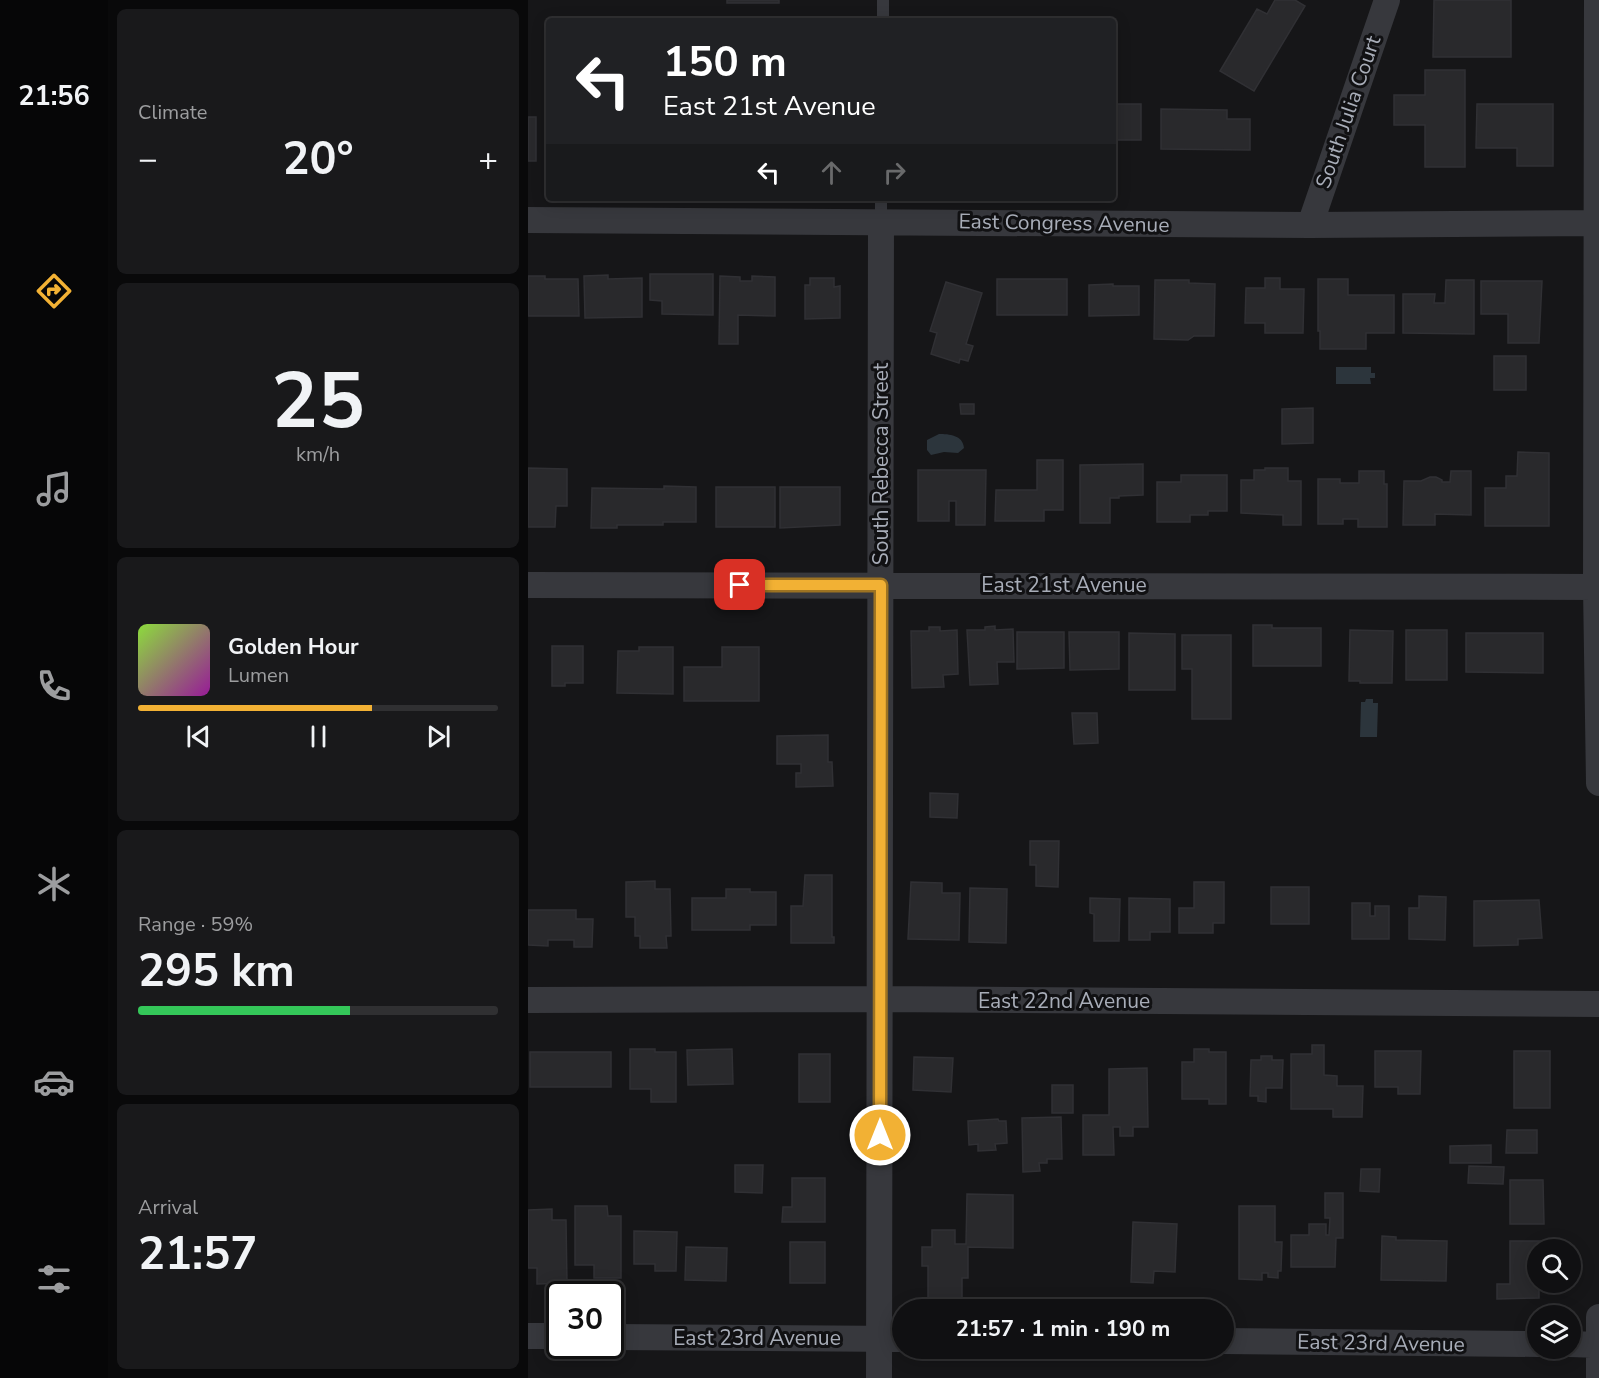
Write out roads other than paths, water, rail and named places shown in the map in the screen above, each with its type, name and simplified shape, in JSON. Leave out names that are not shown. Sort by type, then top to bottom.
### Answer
[{"type":"street","name":"South Julia Court","points":[[1310,225],[1387,0]]},
{"type":"street","points":[[1597,0],[1599,783]]},
{"type":"street","name":"East Congress Avenue","points":[[528,220],[881,209],[1310,225],[1597,223]]},
{"type":"street","name":"South Rebecca Street","points":[[879,1378],[891,1339],[881,999],[881,209]]},
{"type":"street","name":"East 21st Avenue","points":[[528,585],[1597,587]]},
{"type":"street","name":"East 22nd Avenue","points":[[528,1000],[881,999],[1599,1004]]},
{"type":"street","points":[[1599,1317],[1599,1378]]},
{"type":"street","points":[[528,1336],[546,1336]]},
{"type":"street","name":"East 23rd Avenue","points":[[624,1337],[891,1339]]},
{"type":"street","name":"East 23rd Avenue","points":[[1234,1341],[1527,1344]]},
{"type":"street","points":[[1581,1344],[1599,1345]]},
{"type":"lane","points":[[883,0],[883,18]]}]
